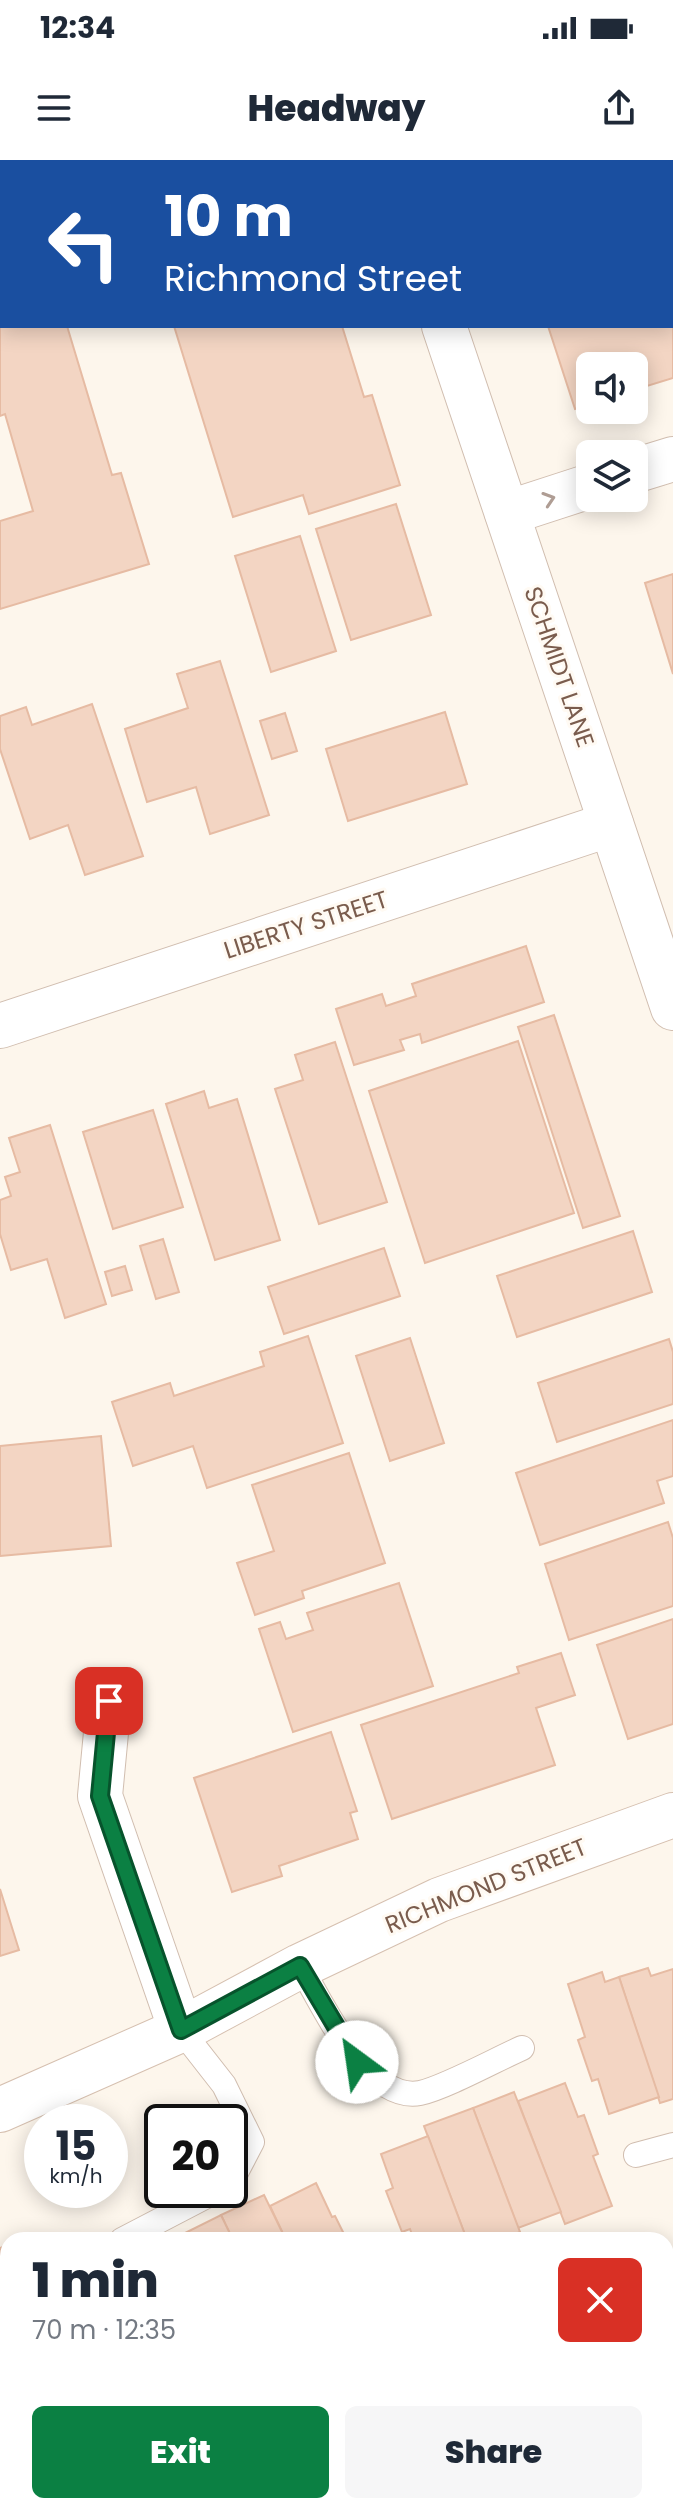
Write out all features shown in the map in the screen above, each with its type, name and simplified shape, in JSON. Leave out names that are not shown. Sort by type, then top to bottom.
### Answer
[{"type":"street","name":"SCHMIDT LANE","points":[[445,328],[673,1008]]},
{"type":"street","points":[[648,467],[673,459]]},
{"type":"street","points":[[507,513],[576,491]]},
{"type":"street","name":"LIBERTY STREET","points":[[0,1026],[611,824]]},
{"type":"street","points":[[109,1701],[100,1796],[181,2030]]},
{"type":"street","name":"RICHMOND STREET","points":[[0,2110],[181,2030],[300,1966],[439,1900],[673,1815]]},
{"type":"lane","points":[[300,1966],[357,2062],[389,2086],[419,2093],[522,2048]]},
{"type":"lane","points":[[181,2030],[224,2085],[233,2104]]},
{"type":"lane","points":[[636,2155],[673,2145]]},
{"type":"lane","points":[[137,2232],[183,2208]]},
{"type":"building","points":[[0,328],[68,328],[112,475],[121,473],[149,564],[0,609],[0,521],[33,511],[5,414],[0,416]]},
{"type":"building","points":[[175,328],[343,328],[364,397],[372,395],[400,485],[309,514],[303,495],[233,517]]},
{"type":"building","points":[[549,328],[673,328],[673,378],[648,386],[648,352],[576,352],[576,409]]},
{"type":"building","points":[[396,504],[431,615],[351,640],[316,529]]},
{"type":"building","points":[[300,536],[336,651],[271,672],[235,556]]},
{"type":"building","points":[[673,574],[673,674],[645,583]]},
{"type":"building","points":[[220,661],[269,815],[210,834],[196,787],[147,802],[125,729],[188,708],[177,674]]},
{"type":"building","points":[[92,704],[143,856],[85,875],[68,825],[30,839],[0,749],[0,716],[26,707],[32,725]]},
{"type":"building","points":[[445,712],[467,784],[348,821],[326,749]]},
{"type":"building","points":[[285,713],[297,751],[272,759],[260,721]]},
{"type":"building","points":[[526,946],[544,1002],[422,1043],[420,1034],[400,1040],[404,1050],[354,1065],[336,1009],[382,994],[386,1006],[416,996],[412,984]]},
{"type":"building","points":[[554,1015],[620,1216],[583,1228],[518,1027]]},
{"type":"building","points":[[518,1041],[574,1213],[425,1263],[369,1091]]},
{"type":"building","points":[[335,1042],[387,1202],[319,1224],[275,1089],[303,1080],[295,1055]]},
{"type":"building","points":[[204,1091],[209,1108],[237,1099],[280,1240],[215,1260],[166,1104]]},
{"type":"building","points":[[153,1110],[183,1207],[113,1229],[83,1132]]},
{"type":"building","points":[[50,1125],[106,1304],[65,1318],[47,1259],[11,1270],[0,1234],[0,1200],[11,1196],[5,1177],[20,1172],[9,1138]]},
{"type":"building","points":[[633,1231],[652,1292],[517,1337],[497,1276]]},
{"type":"building","points":[[163,1239],[179,1292],[156,1299],[140,1246]]},
{"type":"building","points":[[384,1248],[400,1296],[284,1334],[268,1287]]},
{"type":"building","points":[[125,1266],[132,1290],[112,1296],[105,1272]]},
{"type":"building","points":[[308,1336],[343,1443],[207,1488],[193,1446],[133,1466],[112,1402],[170,1383],[174,1396],[264,1366],[260,1352]]},
{"type":"building","points":[[410,1338],[444,1443],[390,1461],[356,1356]]},
{"type":"building","points":[[669,1339],[673,1352],[673,1404],[557,1442],[538,1383]]},
{"type":"building","points":[[673,1420],[673,1476],[657,1481],[664,1503],[540,1545],[516,1473]]},
{"type":"building","points":[[101,1436],[111,1546],[0,1556],[0,1446]]},
{"type":"building","points":[[349,1453],[385,1563],[302,1591],[304,1598],[255,1615],[237,1563],[274,1551],[252,1485]]},
{"type":"building","points":[[668,1522],[673,1538],[673,1606],[569,1640],[545,1564]]},
{"type":"building","points":[[399,1583],[433,1686],[293,1732],[259,1629],[280,1622],[286,1639],[313,1630],[307,1613]]},
{"type":"building","points":[[673,1619],[673,1724],[628,1739],[597,1645]]},
{"type":"building","points":[[561,1653],[575,1695],[536,1708],[555,1765],[392,1819],[361,1725],[519,1673],[517,1667]]},
{"type":"building","points":[[331,1732],[357,1811],[350,1813],[358,1839],[279,1866],[282,1876],[232,1892],[194,1778]]},
{"type":"building","points":[[0,1889],[19,1950],[0,1956]]},
{"type":"building","points":[[648,1968],[651,1976],[673,1969],[673,2099],[660,2103],[619,1977]]},
{"type":"building","points":[[602,1972],[605,1982],[619,1977],[659,2097],[609,2114],[598,2079],[592,2081],[578,2040],[585,2037],[568,1984]]},
{"type":"building","points":[[565,2083],[578,2117],[584,2115],[598,2154],[593,2156],[612,2206],[565,2224],[518,2101]]},
{"type":"building","points":[[514,2092],[561,2212],[518,2228],[473,2108]]},
{"type":"building","points":[[473,2108],[520,2232],[464,2232],[424,2126]]},
{"type":"building","points":[[428,2136],[464,2232],[411,2232],[410,2229],[402,2232],[386,2191],[393,2188],[381,2154]]},
{"type":"building","points":[[316,2183],[343,2232],[282,2232],[270,2206]]},
{"type":"building","points":[[264,2195],[282,2232],[229,2232],[221,2215],[236,2208],[248,2208],[248,2202]]},
{"type":"building","points":[[221,2215],[229,2232],[187,2232]]},
{"type":"route","points":[[109,1701],[100,1796],[181,2030],[300,1966],[357,2062]]}]
